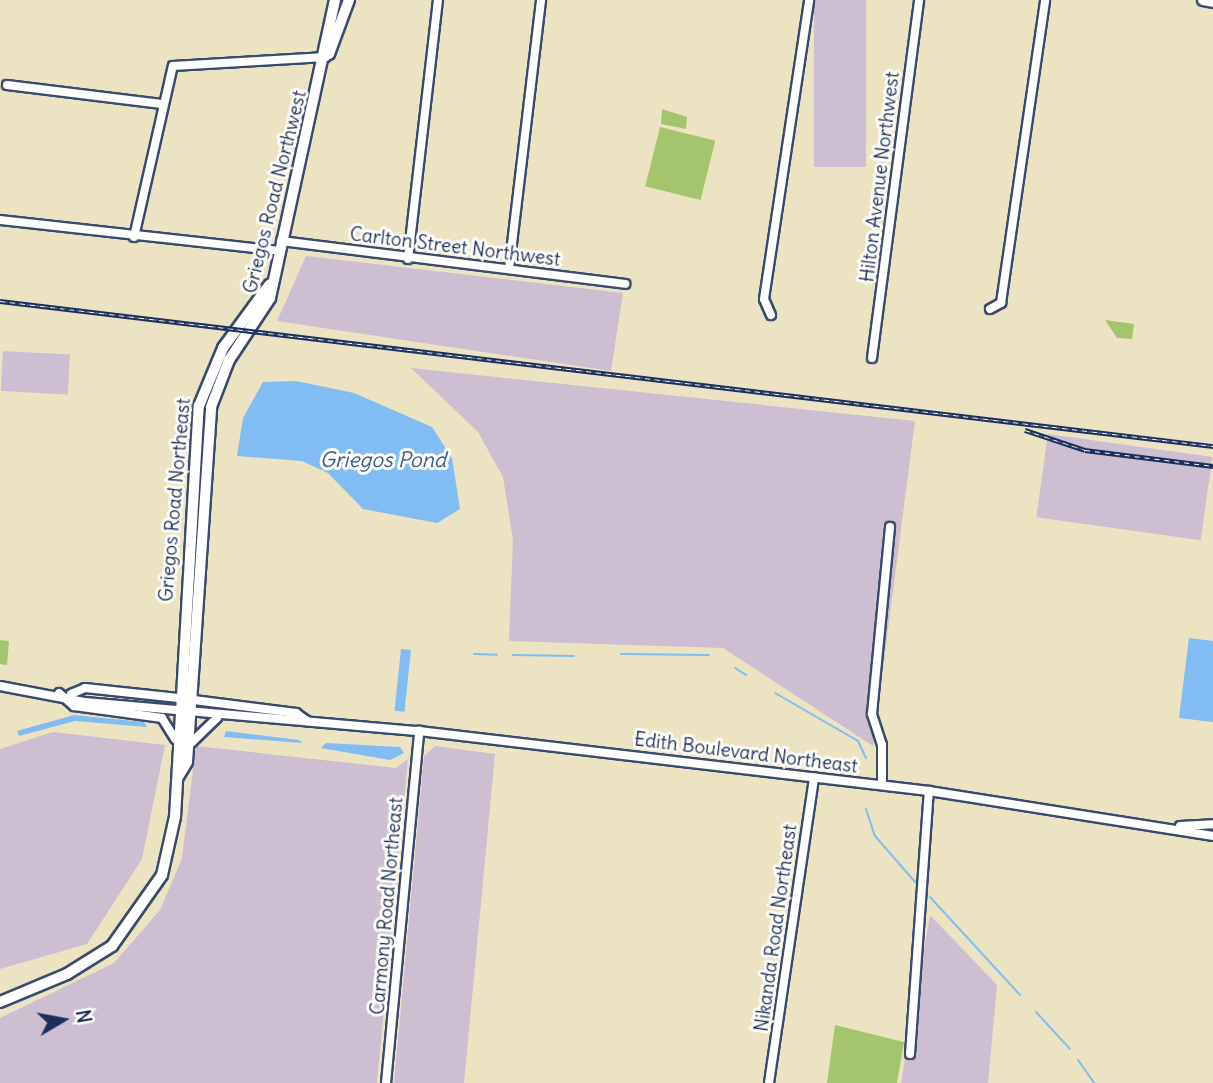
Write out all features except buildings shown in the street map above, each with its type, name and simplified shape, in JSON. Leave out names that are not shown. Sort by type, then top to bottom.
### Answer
[{"type":"main road","name":"Griegos Road Northwest","points":[[249,331],[271,298],[270,284],[327,57],[335,0]]},
{"type":"main road","name":"Griegos Road Northwest","points":[[327,57],[349,0]]},
{"type":"main road","points":[[1203,0],[1213,2]]},
{"type":"main road","name":"Griegos Road Northeast","points":[[178,777],[175,739],[199,405],[223,348],[270,284]]},
{"type":"main road","name":"Griegos Road Northeast","points":[[178,777],[188,747],[211,407],[221,375],[249,331]]},
{"type":"main road","points":[[0,1002],[89,963],[130,927],[162,875],[178,777]]},
{"type":"street","points":[[408,259],[438,0]]},
{"type":"street","points":[[509,269],[541,0]]},
{"type":"street","points":[[771,314],[764,299],[809,0]]},
{"type":"street","name":"Hilton Avenue Northwest","points":[[872,358],[919,0]]},
{"type":"street","points":[[990,309],[1000,303],[1045,0]]},
{"type":"street","points":[[134,237],[162,104],[173,66],[327,57]]},
{"type":"street","points":[[7,85],[162,104]]},
{"type":"street","name":"Carlton Street Northwest","points":[[0,219],[134,237],[280,246],[509,269],[625,284]]},
{"type":"street","points":[[882,785],[882,745],[873,714],[890,527]]},
{"type":"street","name":"Edith Boulevard Northeast","points":[[0,686],[71,694],[85,702],[220,716],[418,731],[882,785],[1180,826],[1213,836]]},
{"type":"street","name":"Edith Boulevard Northeast","points":[[71,694],[85,688],[191,699],[296,713],[307,721]]},
{"type":"street","points":[[59,693],[74,706],[162,718],[175,739]]},
{"type":"street","points":[[188,747],[201,727],[220,716]]},
{"type":"street","name":"Carmony Road Northeast","points":[[386,1083],[418,731]]},
{"type":"street","name":"Nikanda Road Northeast","points":[[769,1083],[814,777]]},
{"type":"street","points":[[909,1054],[929,791]]},
{"type":"street","name":"Edith Boulevard Northeast","points":[[1180,826],[1213,824]]},
{"type":"shaded area","points":[[814,0],[866,0],[866,167],[814,167]]},
{"type":"shaded area","points":[[306,256],[623,293],[611,371],[277,321]]},
{"type":"shaded area","points":[[3,351],[70,355],[68,394],[1,391]]},
{"type":"shaded area","points":[[411,368],[915,421],[873,746],[723,648],[509,641],[513,540],[503,477],[478,432]]},
{"type":"shaded area","points":[[1048,434],[1212,457],[1201,540],[1036,517]]},
{"type":"shaded area","points":[[53,732],[165,745],[142,859],[87,944],[0,969],[0,749]]},
{"type":"shaded area","points":[[196,746],[396,768],[408,759],[377,1083],[0,1083],[0,1018],[114,963],[160,910],[182,858]]},
{"type":"shaded area","points":[[435,746],[495,754],[464,1083],[394,1083],[424,756]]},
{"type":"shaded area","points":[[930,915],[997,985],[988,1083],[901,1083]]},
{"type":"green space","points":[[662,109],[687,117],[686,129],[661,124]]},
{"type":"green space","points":[[660,127],[715,141],[701,200],[645,186]]},
{"type":"green space","points":[[1105,320],[1134,324],[1132,339],[1117,338]]},
{"type":"green space","points":[[0,640],[9,641],[7,665],[0,664]]},
{"type":"green space","points":[[835,1025],[904,1042],[897,1083],[827,1083]]},
{"type":"water","name":"Griegos Pond","points":[[296,381],[354,393],[432,427],[452,458],[460,509],[437,523],[363,509],[328,473],[302,461],[237,456],[243,418],[263,382]]},
{"type":"water","points":[[1189,638],[1213,641],[1213,722],[1179,718]]},
{"type":"water","points":[[401,649],[411,650],[404,712],[395,711]]},
{"type":"water","points":[[74,715],[144,722],[147,727],[75,721],[19,736],[17,731]]},
{"type":"water","points":[[226,731],[299,740],[302,743],[224,737]]},
{"type":"water","points":[[326,743],[400,747],[404,753],[390,760],[321,748]]},
{"type":"waterway","points":[[474,654],[497,655]]},
{"type":"waterway","points":[[621,654],[709,655]]},
{"type":"waterway","points":[[513,655],[574,656]]},
{"type":"waterway","points":[[735,668],[746,675]]},
{"type":"waterway","points":[[775,693],[858,741],[866,758]]},
{"type":"waterway","points":[[866,809],[875,836],[916,883]]},
{"type":"waterway","points":[[930,897],[1020,995]]},
{"type":"waterway","points":[[1036,1012],[1070,1049]]},
{"type":"waterway","points":[[1078,1060],[1094,1083]]},
{"type":"railway","points":[[0,301],[1213,446]]},
{"type":"railway","points":[[1025,430],[1085,450],[1213,466]]}]
